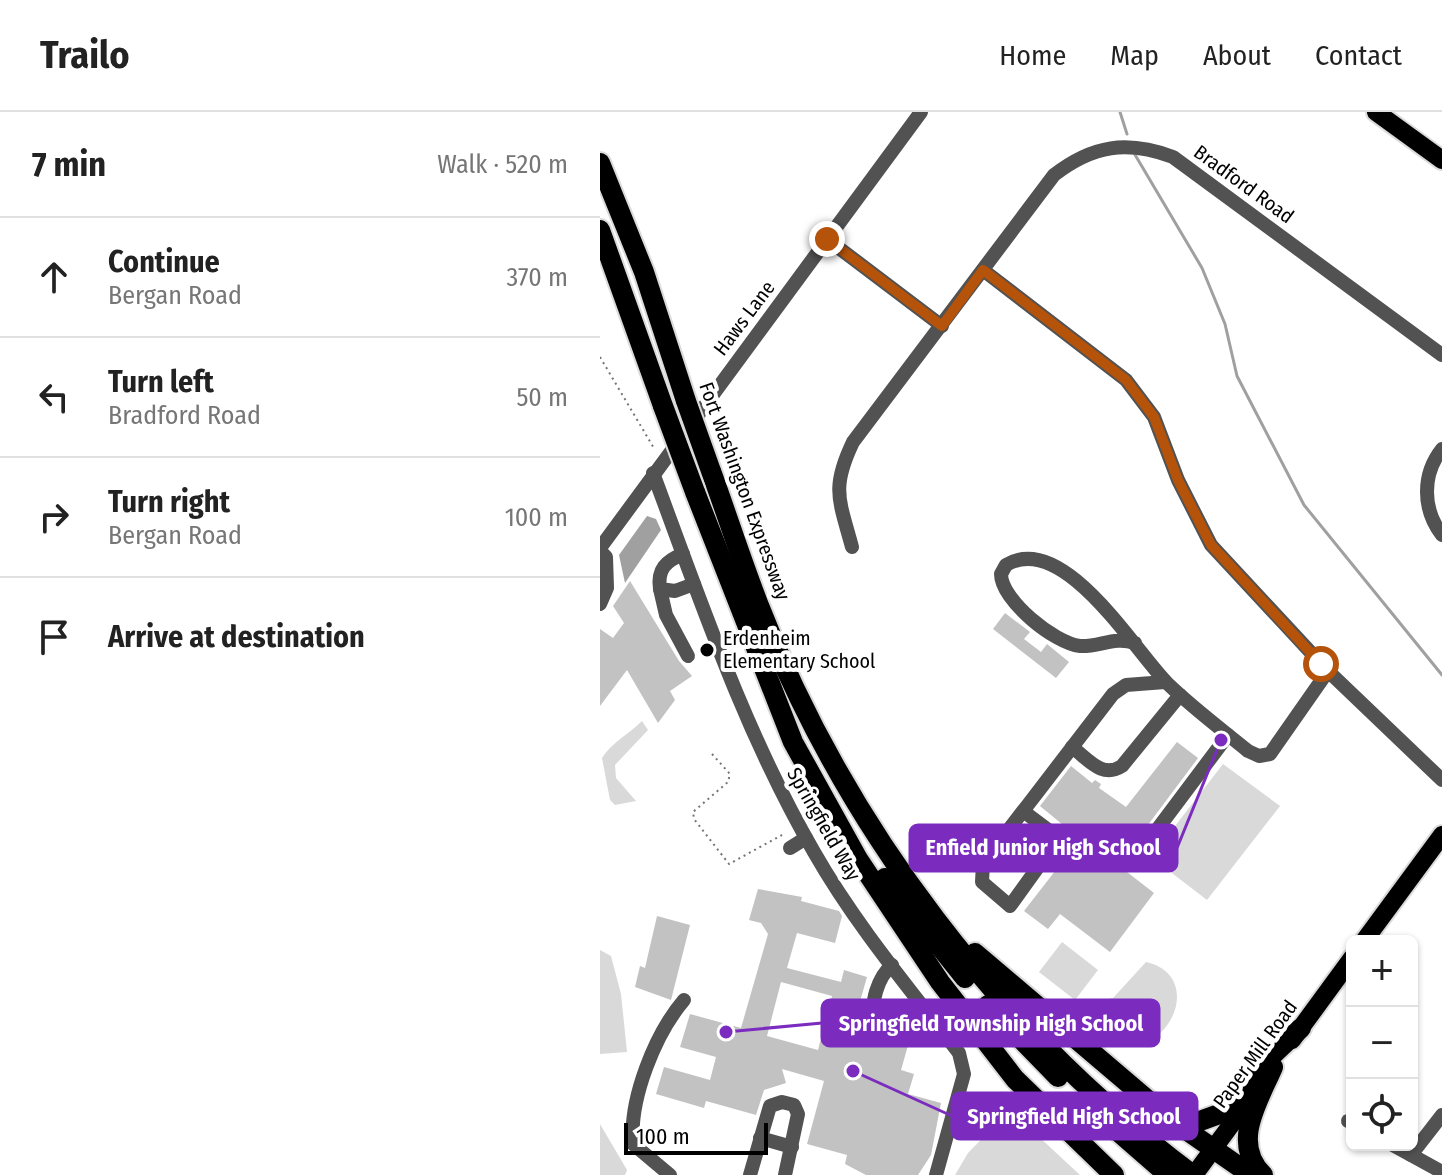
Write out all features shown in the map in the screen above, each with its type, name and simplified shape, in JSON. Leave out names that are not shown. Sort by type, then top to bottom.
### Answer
[{"type":"highway","name":"Fort Washington Expressway","points":[[600,163],[644,272],[758,605],[819,733],[867,818],[936,919],[997,996],[1154,1154],[1168,1175]]},
{"type":"highway","points":[[600,230],[749,634],[793,742],[828,809],[903,930],[1023,1089],[1114,1175]]},
{"type":"highway","points":[[749,634],[801,743],[846,823],[903,904],[1020,1041],[1154,1154]]},
{"type":"highway","points":[[936,919],[1041,1013],[1169,1118],[1251,1175]]},
{"type":"highway","points":[[1169,1118],[1200,1121],[1222,1113],[1260,1067],[1301,1028]]},
{"type":"highway","points":[[1263,1175],[1249,1156],[1247,1130],[1273,1067]]},
{"type":"highway","name":"Fort Washington Expressway","points":[[1154,1154],[1194,1175]]},
{"type":"main road","points":[[1376,112],[1442,160]]},
{"type":"main road","points":[[1368,935],[1442,835]]},
{"type":"main road","name":"Paper Mill Road","points":[[1194,1175],[1346,966]]},
{"type":"street","name":"Haws Lane","points":[[600,550],[653,473],[921,112]]},
{"type":"street","name":"Bradford Road","points":[[852,547],[838,496],[838,473],[853,442],[1054,175],[1072,162],[1109,147],[1149,148],[1173,157],[1442,355]]},
{"type":"street","points":[[827,239],[942,326]]},
{"type":"street","points":[[983,270],[1126,380],[1154,417],[1178,480],[1211,545],[1328,671],[1442,780]]},
{"type":"street","points":[[1442,449],[1428,473],[1427,492],[1428,508],[1442,535]]},
{"type":"street","name":"Springfield Way","points":[[653,473],[769,769],[806,838],[863,928],[959,1053],[964,1074],[936,1175]]},
{"type":"street","points":[[600,550],[606,557],[608,576],[600,604]]},
{"type":"street","points":[[683,554],[665,563],[660,571],[660,589],[666,615],[688,656]]},
{"type":"street","points":[[1135,643],[1114,638],[1078,646],[1048,632],[1006,595],[1001,574],[1013,561],[1026,558],[1044,563],[1076,581],[1104,605],[1135,643],[1165,682],[1248,751],[1259,756],[1270,754],[1328,671]]},
{"type":"street","points":[[660,589],[675,591],[694,584]]},
{"type":"street","points":[[1023,811],[1059,838],[1010,906],[982,882],[980,873],[985,860],[1113,694],[1126,685],[1165,682]]},
{"type":"street","points":[[1072,747],[1104,772],[1114,772],[1180,695]]},
{"type":"street","points":[[1147,843],[1228,735]]},
{"type":"street","points":[[786,842],[806,838]]},
{"type":"street","points":[[892,965],[883,973],[873,1008],[877,1019],[921,1032],[936,1022]]},
{"type":"street","points":[[670,1175],[633,1144],[632,1128],[649,1060],[669,1018],[684,1000]]},
{"type":"street","points":[[750,1175],[770,1106],[782,1102],[794,1105],[798,1114],[785,1175]]},
{"type":"street","points":[[1411,1155],[1442,1115]]},
{"type":"street","points":[[760,1138],[792,1147]]},
{"type":"street","points":[[1404,1151],[1442,1172]]},
{"type":"path","points":[[600,357],[644,438],[658,454]]},
{"type":"path","points":[[712,754],[730,774],[728,782],[693,812],[694,819],[729,864],[786,842]]},
{"type":"shaded area","points":[[647,516],[656,519],[661,530],[625,583],[619,555]]},
{"type":"shaded area","points":[[642,721],[648,730],[615,765],[616,778],[636,801],[615,805],[610,800],[602,758]]},
{"type":"shaded area","points":[[1223,764],[1280,806],[1207,900],[1151,857]]},
{"type":"shaded area","points":[[1062,942],[1098,970],[1075,1000],[1039,972]]},
{"type":"shaded area","points":[[600,950],[611,956],[621,994],[627,1052],[600,1054]]},
{"type":"shaded area","points":[[1146,962],[1160,967],[1169,975],[1175,984],[1177,996],[1171,1019],[1154,1038],[1114,1008],[1102,1008],[1102,1000],[1113,998]]},
{"type":"shaded area","points":[[1010,1110],[1080,1175],[955,1175],[968,1153]]},
{"type":"shaded area","points":[[600,1124],[627,1170],[625,1175],[600,1175]]},
{"type":"building","name":"Erdenheim Elementary School","points":[[630,581],[679,661],[692,676],[670,691],[675,700],[658,723],[627,670],[600,706],[600,629],[613,638],[624,623],[613,606]]},
{"type":"building","points":[[1005,613],[1030,632],[1024,639],[1041,652],[1047,644],[1069,662],[1056,678],[993,629]]},
{"type":"building","points":[[1177,742],[1198,758],[1118,865],[1154,893],[1110,952],[1060,914],[1048,929],[1024,911],[1080,839],[1040,806],[1071,766],[1092,783],[1095,780],[1101,784],[1099,788],[1126,807]]},
{"type":"building","points":[[758,889],[802,897],[801,901],[839,911],[842,916],[835,943],[797,933],[787,968],[841,982],[844,970],[867,977],[853,1026],[909,1042],[901,1070],[914,1074],[908,1094],[941,1103],[931,1155],[918,1175],[866,1175],[845,1164],[847,1155],[807,1144],[824,1081],[782,1069],[786,1083],[764,1090],[756,1115],[706,1101],[704,1108],[656,1094],[664,1067],[710,1080],[716,1057],[680,1047],[690,1014],[741,1028],[768,934],[761,923],[749,920]],"holes":[[[781,982],[832,996],[818,1050],[767,1036]]]},
{"type":"building","points":[[657,916],[690,925],[671,1000],[635,987],[640,966],[645,968]]},
{"type":"waterway","points":[[1120,112],[1127,134]]},
{"type":"waterway","points":[[1134,153],[1202,268],[1225,324],[1237,376],[1304,505],[1442,675]]},
{"type":"place","name":"Erdenheim Elementary School","points":[[707,650]]},
{"type":"place","name":"Enfield Junior High School","points":[[1221,740]]},
{"type":"place","name":"Springfield Township High School","points":[[726,1032]]},
{"type":"place","name":"Springfield High School","points":[[853,1071]]},
{"type":"route","points":[[827,239],[942,326],[983,270],[1126,380],[1154,417],[1178,480],[1211,545],[1321,664]]}]
